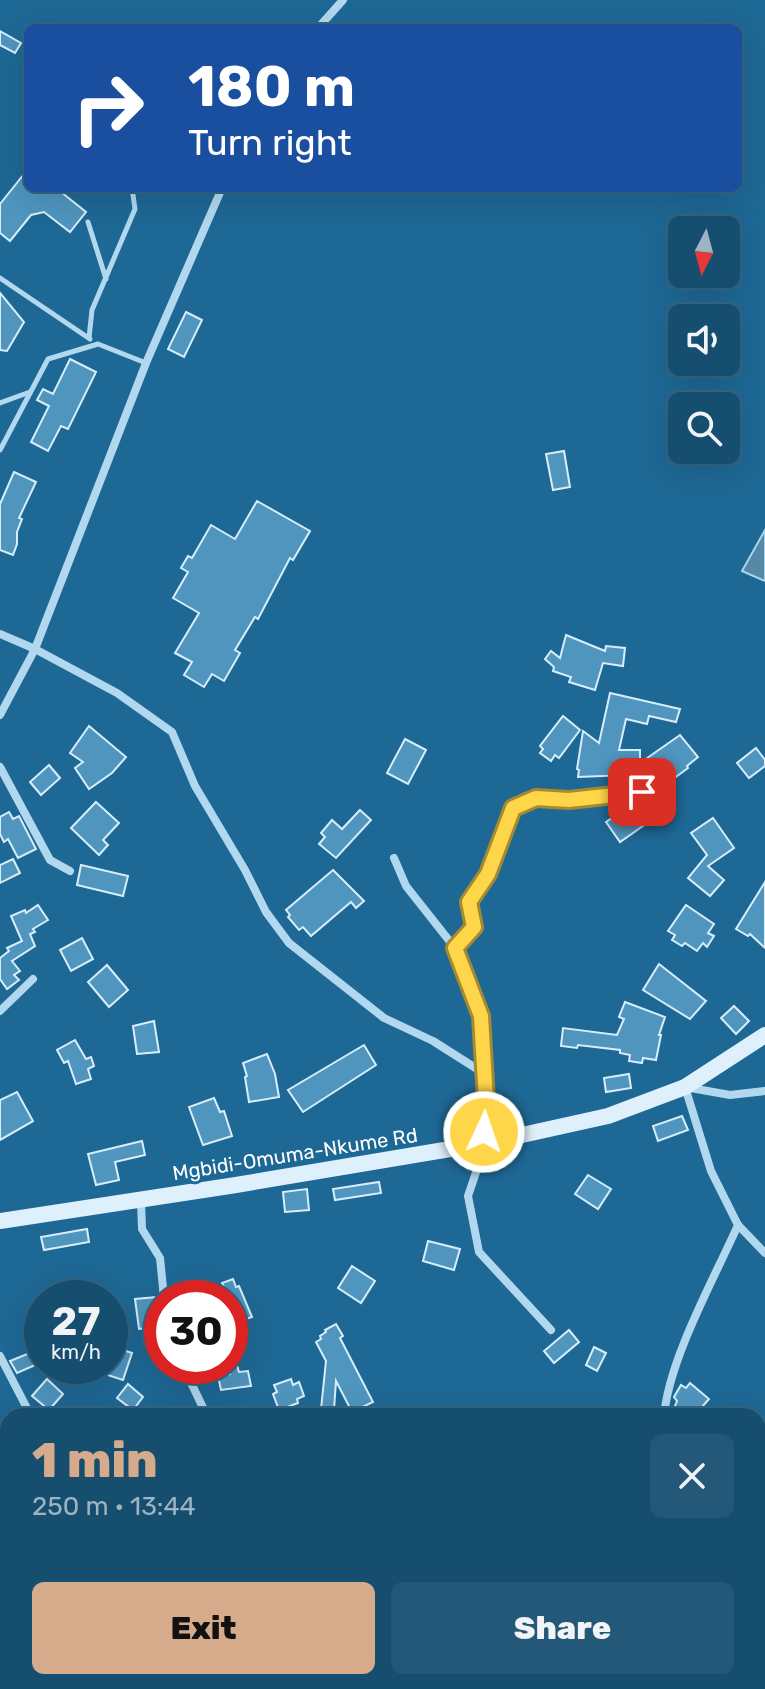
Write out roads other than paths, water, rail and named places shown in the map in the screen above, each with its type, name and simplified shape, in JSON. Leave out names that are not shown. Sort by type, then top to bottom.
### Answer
[{"type":"street","points":[[322,24],[343,0]]},
{"type":"street","points":[[0,715],[35,649],[146,363],[220,192]]},
{"type":"street","points":[[0,634],[117,693],[172,732],[195,786],[266,912],[289,943],[384,1018],[433,1041],[485,1074]]},
{"type":"street","points":[[0,767],[50,860],[70,871]]},
{"type":"street","points":[[455,948],[474,927],[469,902],[488,874],[513,808],[536,798],[569,800],[642,792]]},
{"type":"street","points":[[394,858],[406,886],[455,948],[481,1016],[486,1143],[468,1196],[479,1252],[551,1330]]},
{"type":"street","points":[[0,1011],[33,979]]},
{"type":"street","name":"Mgbidi-Omuma-Nkume Rd","points":[[0,1221],[486,1143],[608,1116],[685,1087],[765,1035]]},
{"type":"street","points":[[765,1091],[730,1095],[685,1087],[711,1171],[738,1225],[765,1253]]},
{"type":"street","points":[[141,1200],[142,1229],[160,1258],[162,1280]]},
{"type":"street","points":[[666,1408],[680,1355],[738,1225]]},
{"type":"street","points":[[0,1356],[27,1408]]},
{"type":"street","points":[[192,1384],[203,1408]]},
{"type":"lane","points":[[89,338],[92,310],[135,209],[133,192]]},
{"type":"lane","points":[[88,222],[106,280]]},
{"type":"lane","points":[[0,278],[98,344],[146,363]]},
{"type":"lane","points":[[0,450],[48,359],[98,344]]},
{"type":"lane","points":[[0,403],[31,392]]},
{"type":"water","points":[[765,530],[765,581],[742,571]]}]
